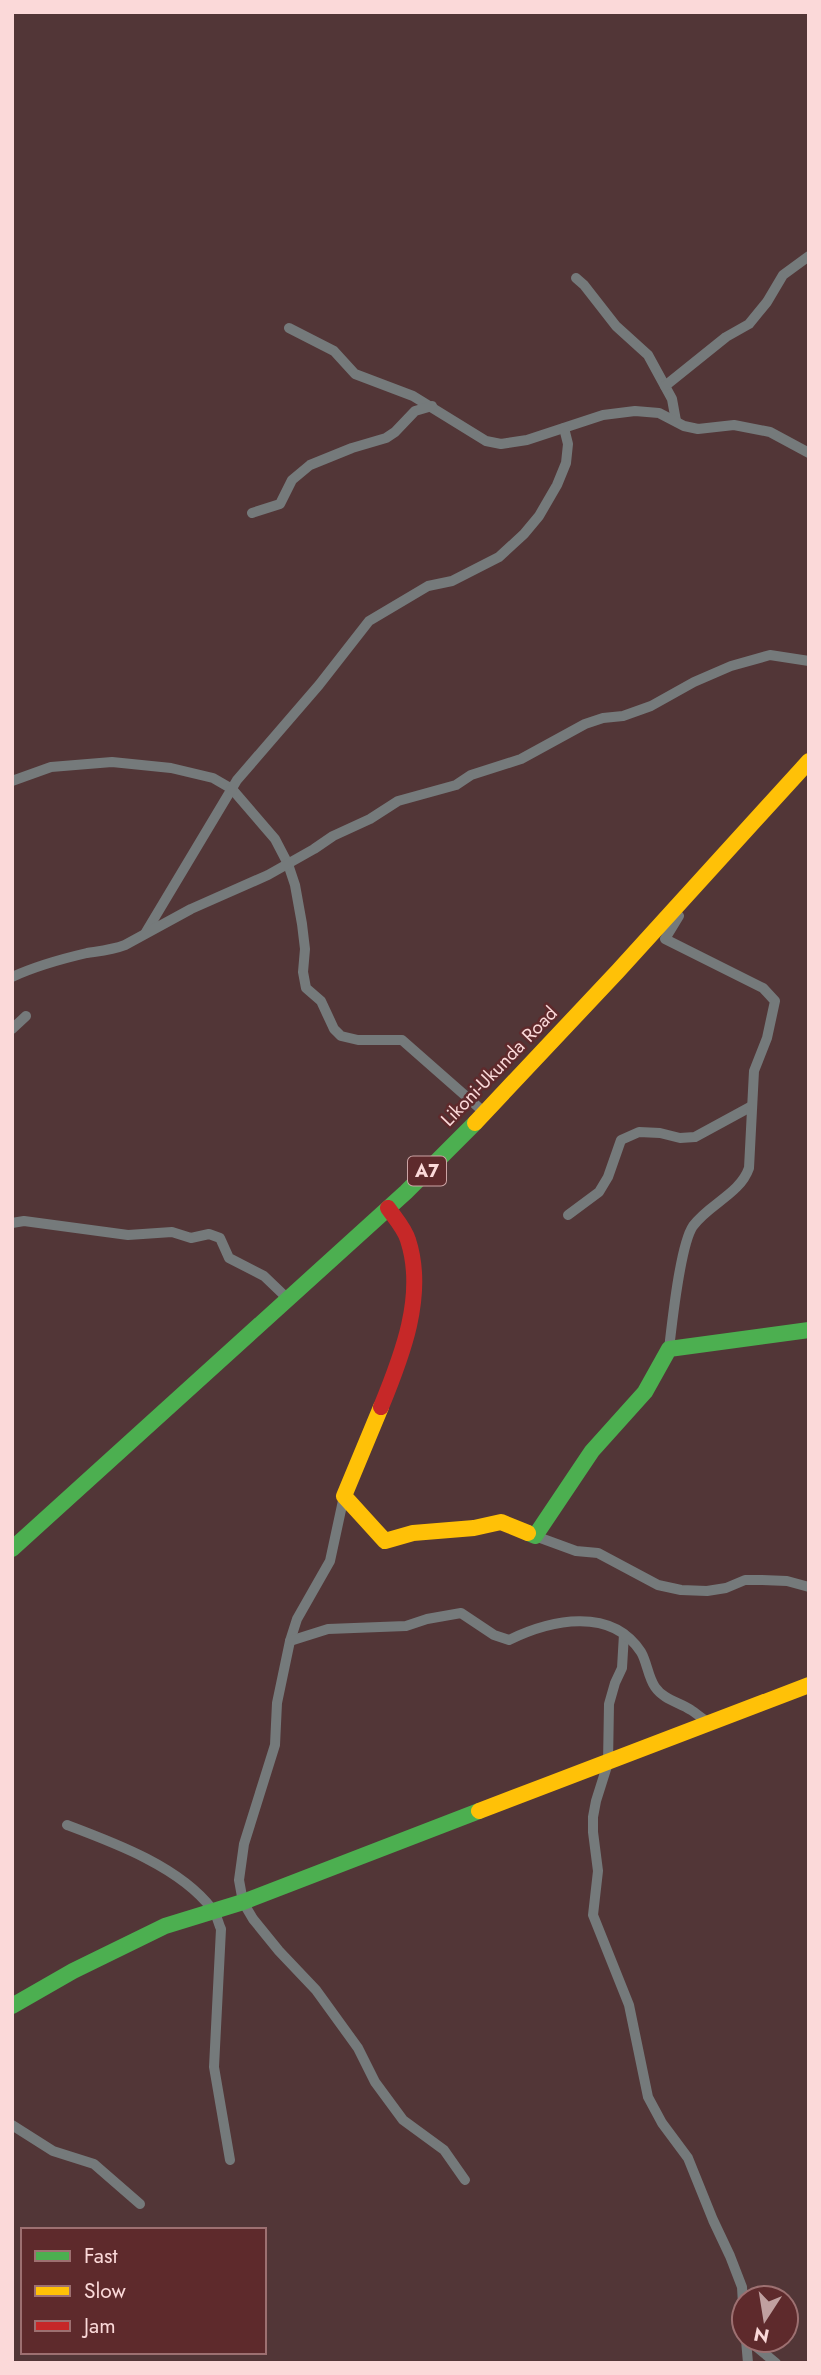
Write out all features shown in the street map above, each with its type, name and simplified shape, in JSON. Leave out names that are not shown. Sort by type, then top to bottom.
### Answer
[{"type":"main road","name":"Likoni-Ukunda Road","points":[[12,1549],[388,1208],[485,1113],[809,761]]},
{"type":"main road","points":[[388,1208],[406,1230],[413,1247],[416,1300],[386,1397],[355,1464],[344,1496],[385,1541],[413,1533],[474,1528],[501,1522],[535,1536],[592,1451],[645,1392],[669,1349],[809,1330]]},
{"type":"main road","points":[[12,2007],[73,1971],[165,1926],[243,1902],[809,1685]]},
{"type":"street","points":[[666,386],[726,337],[749,324],[767,302],[783,275],[809,256]]},
{"type":"street","points":[[576,278],[616,326],[648,355],[672,399],[676,421]]},
{"type":"street","points":[[289,328],[334,351],[355,374],[413,396],[486,441],[501,444],[527,440],[603,415],[635,411],[659,413],[684,426],[698,429],[734,425],[770,432],[809,453]]},
{"type":"street","points":[[252,513],[280,504],[292,480],[310,465],[386,438],[415,411],[432,406]]},
{"type":"street","points":[[145,933],[237,780],[319,685],[369,621],[428,586],[452,580],[499,557],[539,516],[566,463],[568,444],[564,428]]},
{"type":"street","points":[[12,977],[38,966],[114,949],[191,909],[288,864],[333,836],[370,819],[391,804],[456,785],[471,775],[521,759],[585,724],[603,718],[623,716],[651,706],[694,682],[731,666],[770,655],[809,661]]},
{"type":"street","points":[[12,781],[51,767],[112,762],[171,768],[213,778],[232,789],[275,839],[288,864],[302,923],[306,988],[321,1001],[334,1029],[341,1036],[358,1040],[402,1040],[485,1113]]},
{"type":"street","points":[[669,1349],[685,1248],[693,1227],[745,1180],[749,1168],[754,1071],[775,1001],[763,988],[665,939],[700,879]]},
{"type":"street","points":[[12,1028],[26,1016]]},
{"type":"street","points":[[568,1215],[599,1192],[608,1177],[621,1140],[639,1132],[680,1138],[695,1137],[752,1105]]},
{"type":"street","points":[[12,1223],[24,1221],[128,1235],[172,1232],[191,1238],[209,1234],[220,1238],[229,1258],[264,1276],[288,1299]]},
{"type":"street","points":[[344,1496],[330,1561],[297,1619],[290,1641],[277,1703],[275,1745],[244,1844],[239,1880],[243,1902],[253,1919],[316,1990],[351,2038],[374,2082],[403,2120],[444,2150],[465,2180]]},
{"type":"street","points":[[535,1536],[576,1551],[598,1553],[657,1585],[707,1591],[726,1588],[745,1580],[762,1580],[786,1581],[809,1587]]},
{"type":"street","points":[[290,1641],[328,1629],[406,1626],[461,1613],[494,1635],[509,1640],[562,1621],[600,1622],[628,1636],[642,1653],[655,1687],[671,1702],[692,1710],[709,1722]]},
{"type":"street","points":[[624,1634],[622,1668],[609,1704],[608,1763],[593,1817],[598,1871],[593,1915],[629,2005],[649,2097],[662,2123],[688,2158],[741,2284]]},
{"type":"street","points":[[67,1825],[124,1847],[178,1877],[214,1910],[221,1929],[214,2067],[230,2160]]},
{"type":"street","points":[[12,2125],[53,2151],[94,2164],[140,2204]]},
{"type":"traffic: fast","points":[[12,1549],[406,1192],[475,1123]]},
{"type":"traffic: fast","points":[[528,1533],[535,1536],[592,1451],[645,1392],[669,1349],[809,1330]]},
{"type":"traffic: fast","points":[[12,2006],[73,1971],[165,1926],[243,1902],[479,1811]]},
{"type":"traffic: slow","points":[[475,1123],[809,761]]},
{"type":"traffic: slow","points":[[381,1407],[344,1496],[385,1541],[413,1533],[474,1528],[501,1522],[528,1533]]},
{"type":"traffic: slow","points":[[479,1811],[809,1685]]},
{"type":"traffic: jam","points":[[381,1407],[404,1346],[413,1304],[414,1282],[413,1261],[407,1236],[388,1208]]}]
